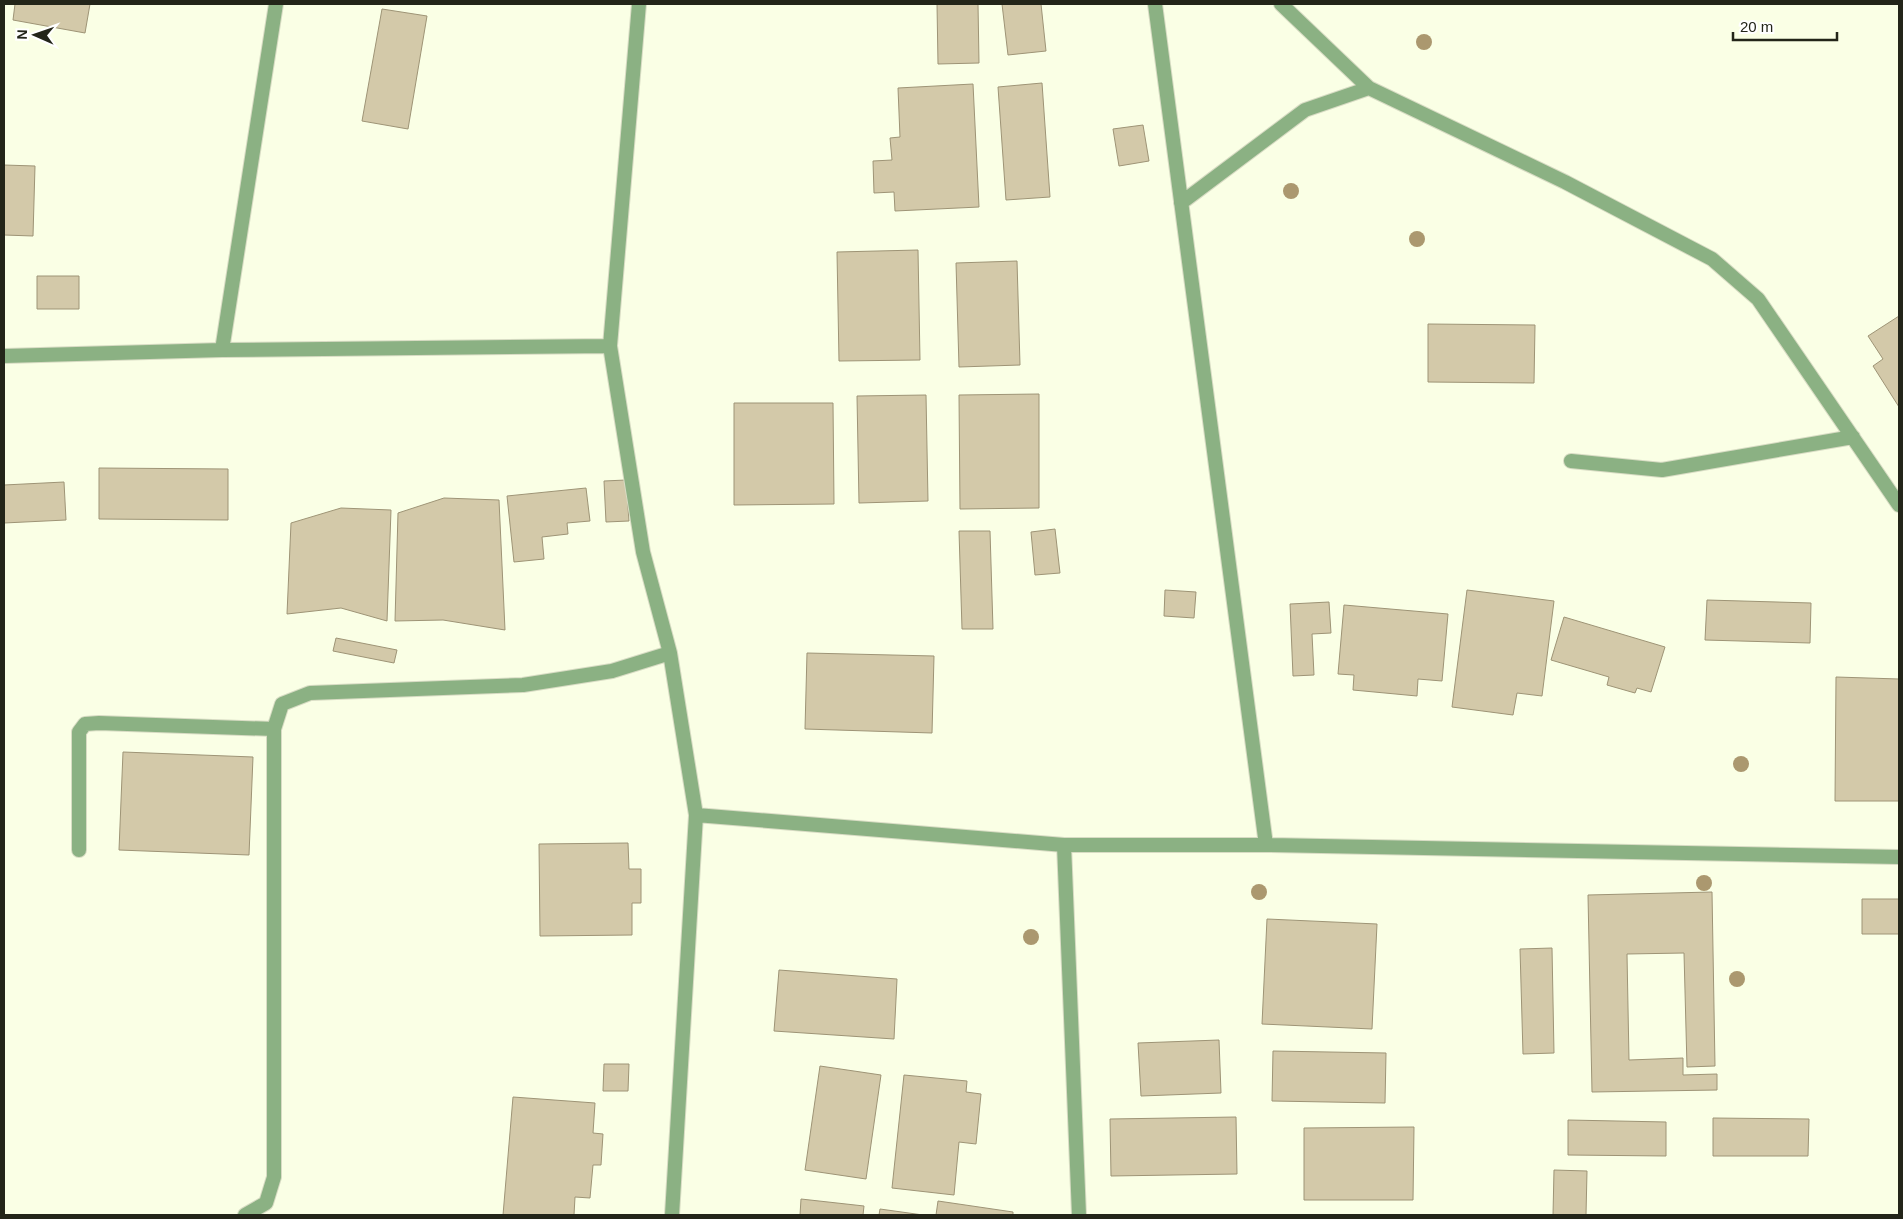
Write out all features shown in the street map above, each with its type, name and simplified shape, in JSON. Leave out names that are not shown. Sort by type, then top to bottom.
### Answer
[{"type":"street","points":[[222,350],[276,4]]},
{"type":"street","points":[[639,4],[610,346],[643,552],[670,653],[696,815],[672,1215]]},
{"type":"street","points":[[1155,4],[1266,845]]},
{"type":"street","points":[[1281,4],[1369,88],[1565,182],[1712,259],[1758,299],[1899,505]]},
{"type":"street","points":[[1181,203],[1305,110],[1369,88]]},
{"type":"street","points":[[4,356],[222,350],[610,346]]},
{"type":"street","points":[[1571,461],[1662,470],[1852,437]]},
{"type":"street","points":[[245,1215],[266,1203],[274,1176],[274,729],[282,704],[310,693],[523,685],[612,671],[670,653]]},
{"type":"street","points":[[79,850],[79,732],[85,724],[99,722],[274,729]]},
{"type":"street","points":[[696,815],[1064,845],[1266,845],[1899,858]]},
{"type":"street","points":[[1064,845],[1079,1215]]},
{"type":"building","points":[[15,4],[90,4],[85,33],[13,20]]},
{"type":"building","points":[[937,4],[978,4],[979,63],[938,64]]},
{"type":"building","points":[[1002,4],[1041,4],[1046,51],[1008,55]]},
{"type":"building","points":[[382,9],[427,16],[408,129],[362,121]]},
{"type":"building","points":[[1042,83],[1050,197],[1006,200],[998,87]]},
{"type":"building","points":[[973,84],[979,207],[895,211],[894,192],[874,193],[873,161],[892,160],[890,138],[900,137],[898,88]]},
{"type":"building","points":[[1143,125],[1149,161],[1119,166],[1113,129]]},
{"type":"building","points":[[4,165],[35,166],[33,236],[4,235]]},
{"type":"building","points":[[918,250],[920,360],[839,361],[837,252]]},
{"type":"building","points":[[1017,261],[1020,365],[959,367],[956,263]]},
{"type":"building","points":[[37,276],[79,276],[79,309],[37,309]]},
{"type":"building","points":[[1899,316],[1899,407],[1873,366],[1883,359],[1868,336]]},
{"type":"building","points":[[1428,324],[1535,325],[1534,383],[1428,382]]},
{"type":"building","points":[[1039,394],[1039,508],[960,509],[959,395]]},
{"type":"building","points":[[926,395],[928,501],[859,503],[857,396]]},
{"type":"building","points":[[734,403],[833,403],[834,504],[734,505]]},
{"type":"building","points":[[99,468],[228,469],[228,520],[99,519]]},
{"type":"building","points":[[626,480],[629,521],[606,522],[604,481]]},
{"type":"building","points":[[64,482],[66,520],[4,523],[4,485]]},
{"type":"building","points":[[586,488],[590,521],[567,523],[568,534],[542,537],[544,559],[514,562],[507,496]]},
{"type":"building","points":[[444,498],[499,500],[505,630],[443,620],[395,621],[398,513]]},
{"type":"building","points":[[341,508],[391,510],[387,621],[341,608],[287,614],[291,523]]},
{"type":"building","points":[[1055,529],[1060,573],[1035,575],[1031,532]]},
{"type":"building","points":[[959,531],[990,531],[993,629],[962,629]]},
{"type":"building","points":[[1165,590],[1196,592],[1194,618],[1164,616]]},
{"type":"building","points":[[1467,590],[1554,601],[1542,696],[1517,693],[1513,715],[1452,707]]},
{"type":"building","points":[[1707,600],[1811,603],[1810,643],[1705,640]]},
{"type":"building","points":[[1329,602],[1331,633],[1312,634],[1314,675],[1293,676],[1290,604]]},
{"type":"building","points":[[1344,605],[1448,614],[1442,681],[1418,679],[1417,696],[1353,690],[1354,675],[1338,674]]},
{"type":"building","points":[[1564,617],[1665,647],[1651,692],[1637,688],[1635,693],[1607,685],[1609,677],[1551,660]]},
{"type":"building","points":[[336,638],[397,650],[394,663],[333,651]]},
{"type":"building","points":[[807,653],[934,656],[932,733],[805,729]]},
{"type":"building","points":[[1836,677],[1899,679],[1899,801],[1835,801]]},
{"type":"building","points":[[123,752],[253,757],[249,855],[119,850]]},
{"type":"building","points":[[628,843],[629,869],[641,869],[641,903],[632,903],[632,935],[540,936],[539,844]]},
{"type":"building","points":[[1712,892],[1715,1066],[1687,1067],[1684,953],[1627,954],[1629,1060],[1683,1058],[1683,1075],[1717,1074],[1717,1090],[1592,1092],[1588,895]]},
{"type":"building","points":[[1862,899],[1899,899],[1899,934],[1862,934]]},
{"type":"building","points":[[1267,919],[1377,924],[1372,1029],[1262,1024]]},
{"type":"building","points":[[1552,948],[1554,1053],[1523,1054],[1520,949]]},
{"type":"building","points":[[779,970],[897,979],[894,1039],[774,1031]]},
{"type":"building","points":[[1219,1040],[1221,1093],[1141,1096],[1138,1043]]},
{"type":"building","points":[[1273,1051],[1386,1053],[1385,1103],[1272,1101]]},
{"type":"building","points":[[604,1064],[629,1064],[628,1091],[603,1091]]},
{"type":"building","points":[[820,1066],[881,1075],[866,1179],[805,1170]]},
{"type":"building","points":[[904,1075],[967,1081],[966,1092],[981,1094],[976,1144],[959,1142],[954,1195],[892,1188]]},
{"type":"building","points":[[513,1097],[595,1103],[593,1133],[603,1134],[601,1165],[593,1165],[590,1198],[575,1197],[574,1215],[503,1215]]},
{"type":"building","points":[[1236,1117],[1237,1174],[1111,1176],[1110,1119]]},
{"type":"building","points":[[1713,1118],[1809,1119],[1808,1156],[1713,1156]]},
{"type":"building","points":[[1568,1120],[1666,1122],[1666,1156],[1568,1155]]},
{"type":"building","points":[[1414,1127],[1413,1200],[1304,1200],[1304,1128]]},
{"type":"building","points":[[1554,1170],[1587,1171],[1586,1215],[1553,1215]]},
{"type":"building","points":[[801,1199],[864,1206],[863,1215],[800,1215]]},
{"type":"building","points":[[938,1201],[1013,1212],[1013,1215],[936,1215]]},
{"type":"building","points":[[880,1209],[923,1215],[879,1215]]}]
